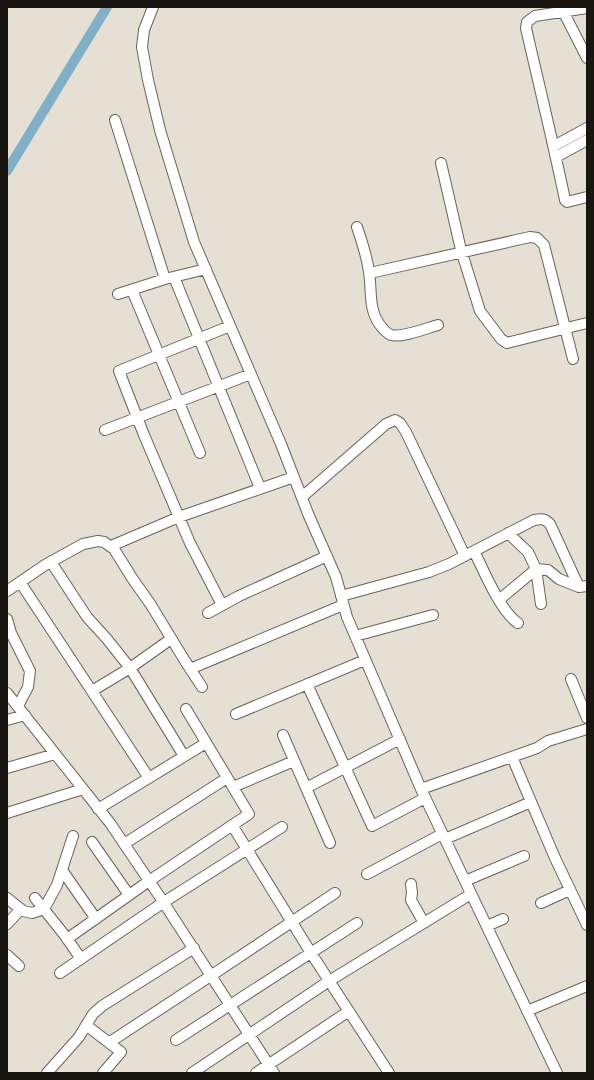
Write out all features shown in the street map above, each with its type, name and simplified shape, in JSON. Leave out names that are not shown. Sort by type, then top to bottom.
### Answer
[{"type":"street","points":[[153,7],[144,30],[142,47],[160,130],[194,242],[281,444],[336,577],[347,617],[423,793],[557,1073]]},
{"type":"street","points":[[587,8],[535,16],[527,22],[526,28],[544,112],[554,146],[565,200],[568,202],[587,197]]},
{"type":"street","points":[[563,11],[587,58]]},
{"type":"street","points":[[115,120],[169,278],[199,339],[260,488]]},
{"type":"street","points":[[554,146],[587,128]]},
{"type":"street","points":[[556,156],[587,140]]},
{"type":"street","points":[[441,163],[462,252],[480,311],[501,339],[507,343],[587,323]]},
{"type":"street","points":[[357,227],[370,273],[371,301],[375,319],[384,330],[390,335],[398,336],[438,325]]},
{"type":"street","points":[[370,273],[530,237],[537,238],[541,240],[544,245],[573,359]]},
{"type":"street","points":[[118,294],[169,278],[206,269]]},
{"type":"street","points":[[132,290],[200,453]]},
{"type":"street","points":[[222,605],[190,543],[119,371],[230,326]]},
{"type":"street","points":[[104,430],[251,374]]},
{"type":"street","points":[[302,497],[386,424],[395,420],[406,432],[469,553],[511,618],[518,623]]},
{"type":"street","points":[[111,546],[179,517],[294,477]]},
{"type":"street","points":[[190,669],[342,600],[429,572],[449,564],[534,520],[545,519],[550,524],[583,586]]},
{"type":"street","points":[[508,533],[528,552],[536,569],[541,604]]},
{"type":"street","points":[[7,592],[51,562],[83,544],[98,541],[104,542],[111,546],[151,605],[202,687]]},
{"type":"street","points":[[208,613],[239,596],[327,556]]},
{"type":"street","points":[[51,562],[88,617],[130,668],[184,756]]},
{"type":"street","points":[[499,600],[536,569],[548,570],[559,579],[583,586]]},
{"type":"street","points":[[20,582],[149,778]]},
{"type":"street","points":[[355,636],[433,615]]},
{"type":"street","points":[[7,619],[30,671],[28,687],[18,706]]},
{"type":"street","points":[[92,691],[130,668],[171,639]]},
{"type":"street","points":[[236,714],[365,660]]},
{"type":"street","points":[[571,679],[587,718]]},
{"type":"street","points":[[307,684],[372,826],[423,793],[537,748],[548,741],[587,729]]},
{"type":"street","points":[[7,693],[83,789],[124,844],[164,902],[271,1069]]},
{"type":"street","points":[[67,939],[149,880],[249,814],[186,709]]},
{"type":"street","points":[[7,720],[25,715]]},
{"type":"street","points":[[283,735],[330,843]]},
{"type":"street","points":[[306,788],[400,739]]},
{"type":"street","points":[[98,809],[206,743]]},
{"type":"street","points":[[7,768],[55,754]]},
{"type":"street","points":[[512,757],[570,890],[587,925]]},
{"type":"street","points":[[233,787],[294,761]]},
{"type":"street","points":[[124,844],[227,778]]},
{"type":"street","points":[[7,813],[83,789]]},
{"type":"street","points":[[367,874],[443,836],[531,802]]},
{"type":"street","points":[[232,825],[311,953],[389,1073]]},
{"type":"street","points":[[60,973],[164,902],[282,827]]},
{"type":"street","points":[[7,898],[20,910],[32,913],[44,909],[57,885],[73,836]]},
{"type":"street","points":[[92,842],[130,895]]},
{"type":"street","points":[[465,881],[524,856]]},
{"type":"street","points":[[62,870],[96,918]]},
{"type":"street","points":[[411,884],[411,900],[424,923]]},
{"type":"street","points":[[540,903],[570,890]]},
{"type":"street","points":[[110,1042],[212,976],[335,893]]},
{"type":"street","points":[[192,1073],[329,981],[471,894]]},
{"type":"street","points":[[35,898],[81,959]]},
{"type":"street","points":[[7,924],[20,910]]},
{"type":"street","points":[[486,926],[503,919]]},
{"type":"street","points":[[176,1040],[357,923]]},
{"type":"street","points":[[47,1073],[79,1037],[93,1014],[102,1006],[194,948]]},
{"type":"street","points":[[7,955],[18,966]]},
{"type":"street","points":[[527,1011],[587,986]]},
{"type":"street","points":[[256,1073],[271,1069],[349,1011]]},
{"type":"street","points":[[86,1025],[121,1052],[103,1073]]},
{"type":"waterway","points":[[7,171],[107,7]]}]
